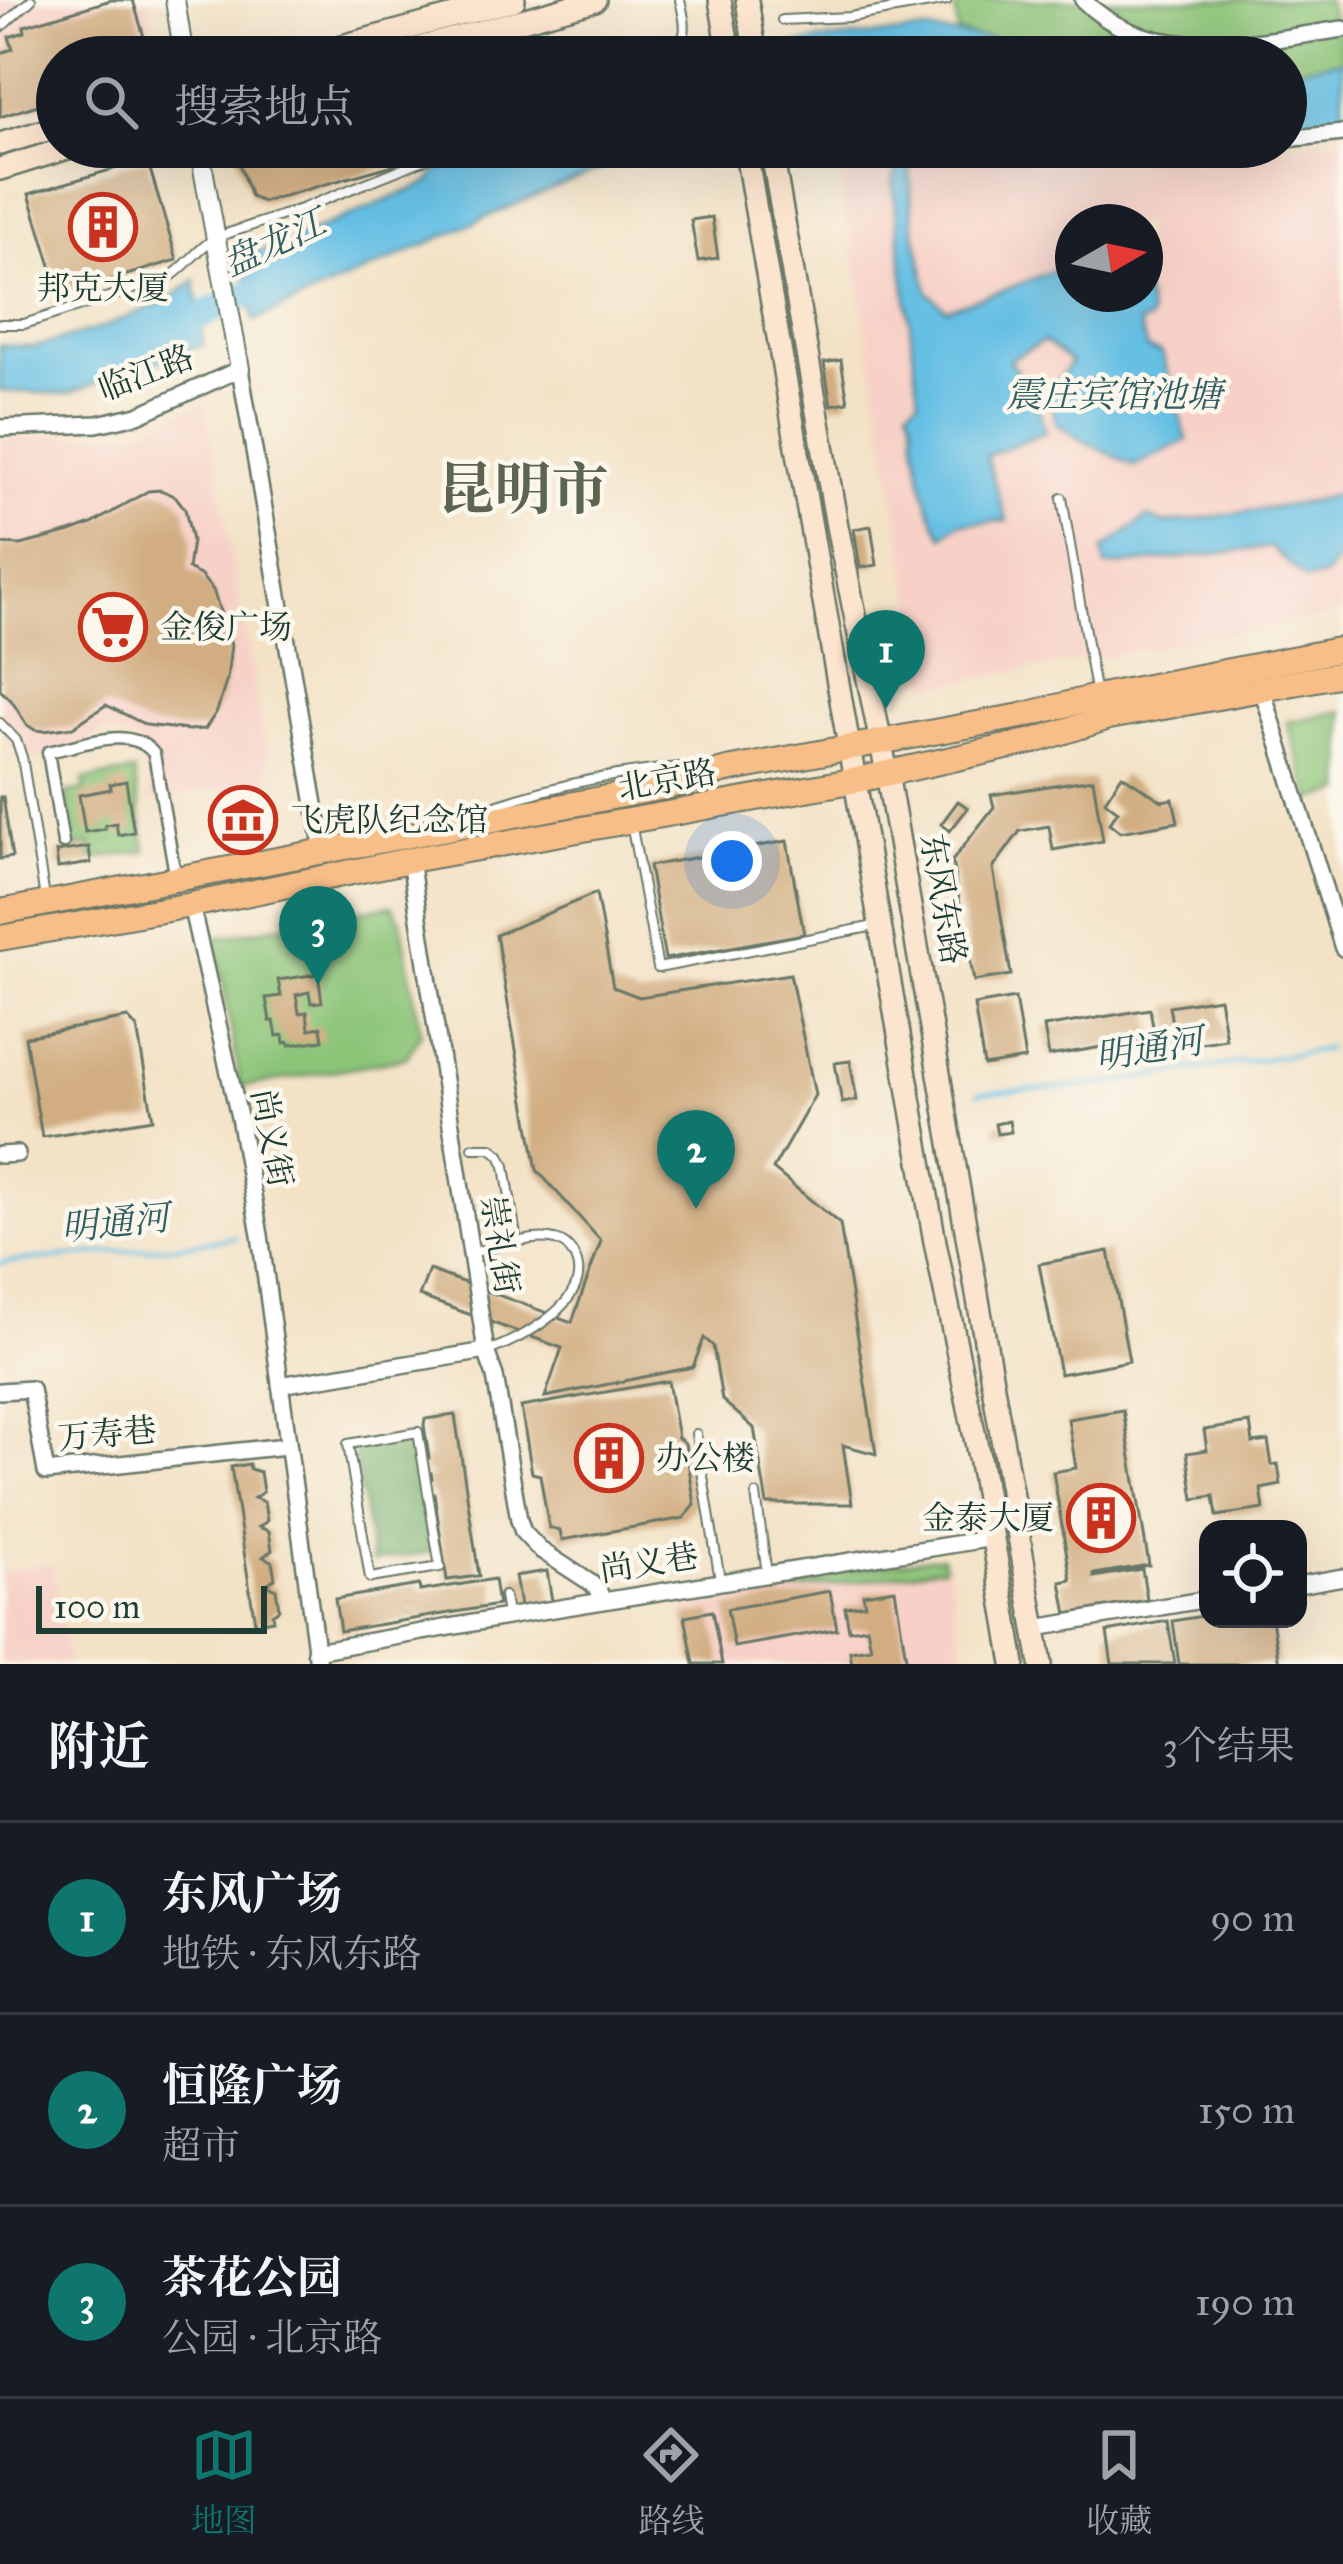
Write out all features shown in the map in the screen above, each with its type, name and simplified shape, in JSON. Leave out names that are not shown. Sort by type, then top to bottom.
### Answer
[{"type":"main road","points":[[379,36],[514,0]]},
{"type":"main road","points":[[463,36],[595,0]]},
{"type":"main road","points":[[720,0],[726,36]]},
{"type":"main road","points":[[747,0],[753,36]]},
{"type":"main road","points":[[0,144],[36,133]]},
{"type":"main road","points":[[0,169],[36,158]]},
{"type":"main road","name":"东风东路","points":[[749,168],[935,1242],[1014,1664]]},
{"type":"main road","name":"东风东路","points":[[775,168],[837,526],[887,773],[1041,1664]]},
{"type":"main road","name":"北京路","points":[[0,912],[670,786],[727,770],[1021,716],[1343,649]]},
{"type":"main road","name":"北京路","points":[[0,938],[857,780],[1034,742],[1109,718],[1343,674]]},
{"type":"street","points":[[175,0],[181,36]]},
{"type":"street","points":[[1083,0],[1131,34],[1142,36]]},
{"type":"street","points":[[1294,36],[1343,29]]},
{"type":"street","points":[[1307,137],[1343,133]]},
{"type":"street","points":[[203,168],[323,851]]},
{"type":"street","name":"临江路","points":[[0,428],[98,424],[138,415],[240,369]]},
{"type":"street","points":[[1262,688],[1343,949]]},
{"type":"street","points":[[63,843],[48,752],[98,740],[147,744],[154,754],[176,879]]},
{"type":"street","name":"崇礼街","points":[[410,860],[486,1351],[495,1376],[524,1532],[539,1549],[591,1583],[602,1601]]},
{"type":"street","name":"尚义街","points":[[191,905],[260,1235],[316,1658]]},
{"type":"street","points":[[280,1385],[486,1351]]},
{"type":"street","name":"万寿巷","points":[[0,1391],[31,1389],[46,1472],[286,1446]]},
{"type":"street","name":"尚义巷","points":[[316,1658],[507,1617],[993,1538]]},
{"type":"street","points":[[1307,1583],[1343,1577]]},
{"type":"street","points":[[1036,1628],[1199,1601]]},
{"type":"lane","points":[[0,28],[31,0]]},
{"type":"lane","points":[[680,0],[687,28],[684,36]]},
{"type":"lane","points":[[782,20],[850,17],[947,0]]},
{"type":"lane","points":[[0,324],[24,323],[168,278],[206,243],[218,243],[404,168]]},
{"type":"lane","points":[[1062,498],[1096,697]]},
{"type":"lane","points":[[0,723],[16,740],[22,757],[46,903]]},
{"type":"lane","points":[[630,820],[658,968],[881,925]]},
{"type":"lane","points":[[473,1148],[491,1148],[503,1160],[518,1244]]},
{"type":"lane","points":[[471,1253],[544,1239],[558,1241],[571,1250],[579,1269],[569,1298],[555,1312],[515,1340],[486,1351]]},
{"type":"lane","points":[[418,1432],[440,1567],[370,1578],[348,1444],[418,1432]]},
{"type":"lane","points":[[696,1434],[721,1582]]},
{"type":"lane","points":[[756,1495],[767,1574]]},
{"type":"lane","points":[[504,1596],[507,1617]]},
{"type":"shaded area","points":[[0,0],[147,0],[153,36],[36,36],[36,108],[0,118]]},
{"type":"shaded area","points":[[1343,138],[1343,614],[927,687],[839,168],[1307,168],[1307,144]]},
{"type":"shaded area","points":[[205,402],[271,779],[150,802],[139,743],[105,731],[66,753],[33,759],[14,752],[0,722],[0,439],[136,433]]},
{"type":"shaded area","points":[[52,1563],[68,1664],[0,1664],[0,1572]]},
{"type":"shaded area","points":[[948,1567],[965,1664],[692,1664],[683,1610]]},
{"type":"green space","points":[[954,0],[1327,0],[1343,60],[1307,66],[1307,36],[958,33]]},
{"type":"green space","points":[[1343,711],[1343,791],[1312,800],[1287,722]]},
{"type":"green space","points":[[134,772],[146,851],[93,859],[90,844],[74,847],[66,793],[85,790],[83,780]]},
{"type":"green space","points":[[392,905],[401,921],[421,1033],[406,1058],[241,1087],[215,938]]},
{"type":"green space","points":[[413,1437],[432,1552],[372,1562],[353,1447]]},
{"type":"green space","points":[[942,1556],[944,1567],[793,1591],[792,1580]]},
{"type":"water","points":[[926,31],[965,36],[872,36]]},
{"type":"water","points":[[1343,60],[1343,120],[1307,127],[1307,66]]},
{"type":"water","points":[[445,168],[603,168],[254,321],[243,256],[430,182]]},
{"type":"water","name":"震庄宾馆池塘","points":[[897,168],[910,168],[913,224],[928,292],[946,309],[1055,270],[1055,312],[1149,312],[1148,321],[1139,324],[1147,349],[1162,353],[1187,440],[1134,466],[1056,423],[1050,391],[1071,362],[1044,341],[1009,360],[1038,405],[1045,432],[986,456],[1007,521],[959,523],[943,536],[925,493],[908,408],[919,399],[893,184]]},
{"type":"water","points":[[195,280],[204,345],[67,394],[0,391],[0,345],[36,347],[101,328],[169,300]]},
{"type":"water","points":[[1343,493],[1343,552],[1324,577],[1307,580],[1270,547],[1106,567],[1103,550],[1148,517],[1165,524]]},
{"type":"building","points":[[111,0],[133,0],[144,36],[36,36],[36,106],[0,117],[0,53],[13,49],[9,37],[25,32],[24,26]]},
{"type":"building","name":"邦克大厦","points":[[117,168],[150,168],[177,260],[60,295],[29,194]]},
{"type":"building","points":[[241,168],[383,168],[263,202],[251,197]]},
{"type":"building","points":[[712,217],[718,258],[698,261],[691,220]]},
{"type":"building","points":[[841,360],[848,402],[831,405],[824,363]]},
{"type":"building","name":"金俊广场","points":[[161,490],[176,497],[185,509],[192,541],[188,569],[213,590],[231,645],[217,711],[205,729],[188,730],[146,725],[106,705],[73,727],[35,730],[0,690],[0,544],[21,545],[70,532],[148,491]]},
{"type":"building","points":[[871,526],[877,565],[860,568],[854,529]]},
{"type":"building","points":[[1122,775],[1162,801],[1173,799],[1178,822],[1120,832],[1109,823],[1118,811],[1105,801]]},
{"type":"building","points":[[1093,779],[1103,841],[1053,850],[1049,826],[1020,831],[993,868],[1011,975],[974,981],[952,861],[994,807],[991,795]]},
{"type":"building","points":[[126,781],[134,832],[118,835],[116,823],[85,832],[79,795]]},
{"type":"building","points":[[0,797],[12,857],[0,859]]},
{"type":"building","points":[[958,801],[968,808],[950,831],[941,824]]},
{"type":"building","points":[[256,803],[259,823],[269,821],[271,832],[225,834],[221,809]]},
{"type":"building","points":[[787,841],[804,934],[665,959],[649,866]]},
{"type":"building","points":[[89,847],[91,863],[58,868],[56,852]]},
{"type":"building","points":[[596,893],[613,987],[639,997],[790,974],[815,1095],[773,1169],[840,1224],[876,1454],[843,1445],[852,1504],[767,1504],[754,1428],[722,1400],[713,1346],[704,1338],[693,1367],[545,1397],[562,1348],[419,1296],[429,1270],[572,1322],[601,1241],[537,1170],[496,935]]},
{"type":"building","points":[[318,974],[322,1002],[311,1003],[309,992],[296,995],[299,1013],[307,1012],[309,1029],[321,1027],[323,1040],[284,1043],[270,1021],[266,998],[281,996],[278,980]]},
{"type":"building","points":[[1015,998],[1025,1059],[984,1066],[974,1005]]},
{"type":"building","points":[[1219,998],[1226,1039],[1176,1047],[1169,1006]]},
{"type":"building","points":[[1150,1009],[1155,1038],[1049,1056],[1044,1027]]},
{"type":"building","points":[[128,1018],[137,1028],[153,1119],[42,1137],[25,1037]]},
{"type":"building","points":[[850,1061],[857,1100],[842,1103],[835,1063]]},
{"type":"building","points":[[1009,1121],[1011,1132],[997,1134],[995,1124]]},
{"type":"building","points":[[1109,1251],[1129,1361],[1060,1374],[1039,1264]]},
{"type":"building","name":"办公楼","points":[[668,1381],[695,1505],[684,1518],[562,1540],[560,1531],[549,1528],[540,1475],[532,1473],[521,1407]]},
{"type":"building","name":"金泰大厦","points":[[1123,1410],[1149,1565],[1094,1577],[1142,1569],[1147,1600],[1067,1614],[1061,1582],[1071,1580],[1053,1472],[1076,1468],[1068,1419]]},
{"type":"building","points":[[455,1415],[479,1576],[447,1580],[434,1493],[430,1494],[427,1478],[432,1478],[431,1473],[426,1474],[424,1459],[429,1458],[424,1425],[425,1419]]},
{"type":"building","points":[[1250,1423],[1253,1443],[1268,1441],[1281,1485],[1261,1489],[1264,1509],[1217,1516],[1214,1496],[1194,1499],[1187,1453],[1207,1450],[1204,1430]]},
{"type":"building","points":[[249,1464],[260,1472],[263,1492],[254,1498],[264,1502],[267,1521],[259,1527],[269,1531],[272,1550],[263,1557],[272,1561],[275,1578],[267,1584],[276,1589],[279,1609],[272,1614],[273,1620],[255,1623],[231,1467]]},
{"type":"building","points":[[547,1571],[552,1601],[520,1606],[515,1576]]},
{"type":"building","points":[[494,1579],[498,1605],[340,1631],[335,1599]]},
{"type":"building","points":[[895,1589],[907,1664],[852,1664],[850,1651],[871,1648],[867,1627],[849,1630],[845,1607],[865,1604],[863,1594]]},
{"type":"building","points":[[830,1591],[837,1629],[734,1647],[727,1609]]},
{"type":"building","points":[[712,1611],[722,1664],[694,1664],[685,1616]]},
{"type":"building","points":[[1199,1617],[1199,1628],[1273,1628],[1279,1664],[1179,1664],[1173,1621]]},
{"type":"building","points":[[1168,1621],[1175,1664],[1112,1664],[1107,1632]]},
{"type":"waterway","name":"盘龙江","points":[[167,332],[279,279]]},
{"type":"waterway","name":"明通河","points":[[978,1093],[1090,1086],[1327,1049]]},
{"type":"waterway","name":"明通河","points":[[0,1263],[236,1237]]},
{"type":"place","name":"邦克大厦","points":[[103,227]]},
{"type":"place","name":"金俊广场","points":[[113,627]]},
{"type":"place","name":"东风广场","points":[[886,709]]},
{"type":"place","name":"飞虎队纪念馆","points":[[243,820]]},
{"type":"place","name":"茶花公园","points":[[318,985]]},
{"type":"place","name":"恒隆广场","points":[[696,1209]]},
{"type":"place","name":"办公楼","points":[[609,1458]]},
{"type":"place","name":"金泰大厦","points":[[1101,1518]]},
{"type":"district","name":"昆明市","points":[[523,490]]}]
